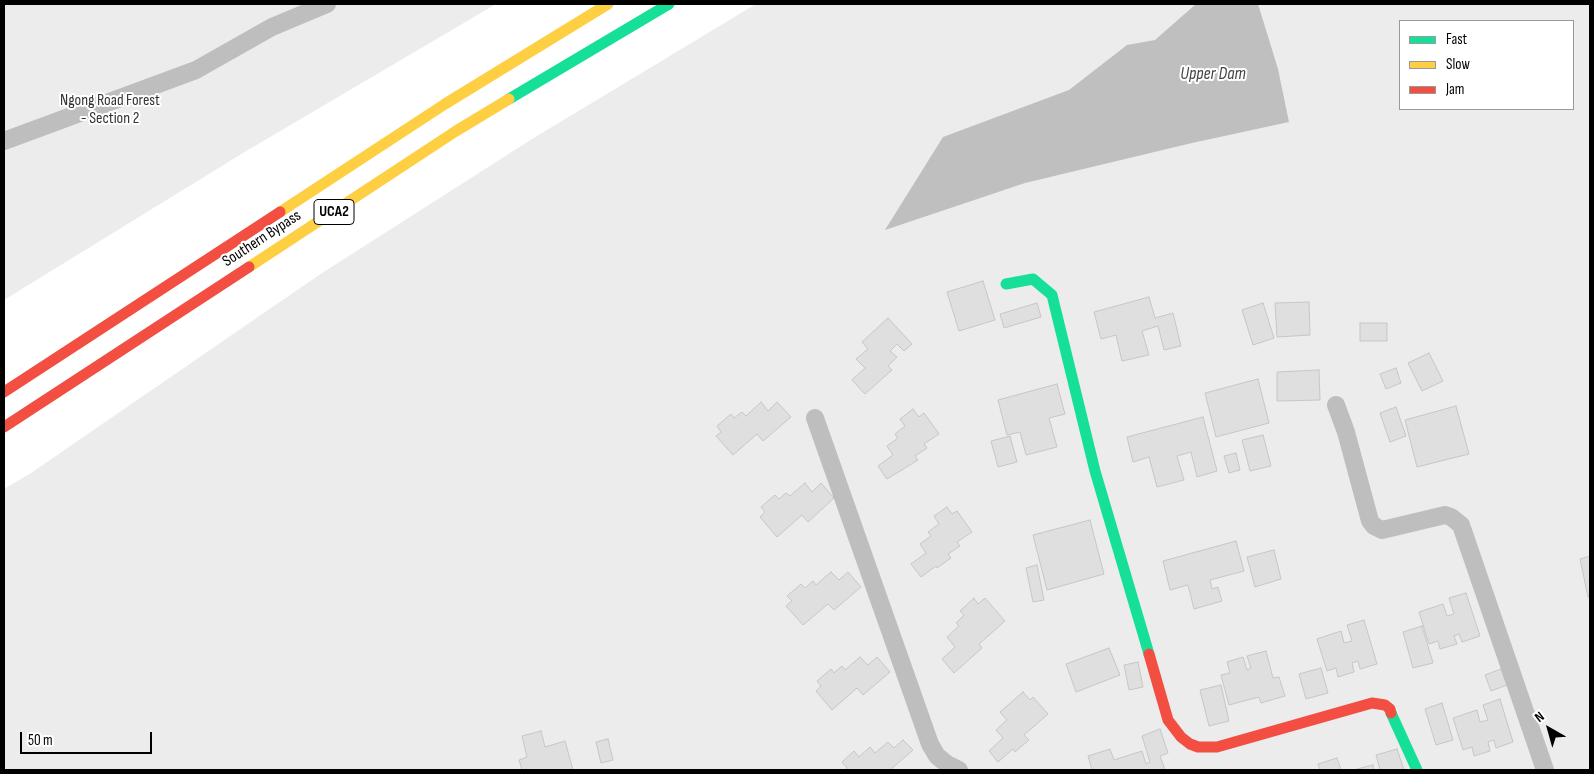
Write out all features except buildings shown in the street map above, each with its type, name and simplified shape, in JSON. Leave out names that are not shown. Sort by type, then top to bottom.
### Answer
[{"type":"main road","name":"Southern Bypass","points":[[4,392],[445,104],[608,4]]},
{"type":"main road","name":"Southern Bypass","points":[[4,427],[456,131],[669,4]]},
{"type":"main road","points":[[1006,284],[1033,279],[1052,295],[1095,471],[1168,720],[1177,733],[1190,744],[1217,747],[1372,703],[1380,703],[1390,709],[1417,770]]},
{"type":"street","points":[[4,141],[196,70],[272,26],[326,4]]},
{"type":"street","points":[[1336,405],[1346,432],[1370,521],[1374,526],[1382,530],[1445,515],[1461,525],[1545,770]]},
{"type":"street","points":[[814,418],[930,744],[937,756],[959,770]]},
{"type":"green space","name":"Ngong Road Forest - Section 2","points":[[4,4],[496,4],[243,153],[4,300]]},
{"type":"green space","points":[[756,4],[1590,4],[1590,770],[4,770],[4,489],[31,473],[319,275],[532,139]]},
{"type":"water","name":"Upper Dam","points":[[1196,4],[1258,4],[1278,69],[1289,122],[1025,183],[885,230],[943,137],[1069,90],[1127,45],[1155,40]]},
{"type":"traffic: fast","points":[[509,99],[669,4]]},
{"type":"traffic: fast","points":[[1006,284],[1033,279],[1052,295],[1095,471],[1149,654]]},
{"type":"traffic: fast","points":[[1391,713],[1417,770]]},
{"type":"traffic: slow","points":[[280,212],[445,104],[608,4]]},
{"type":"traffic: slow","points":[[249,267],[456,131],[509,99]]},
{"type":"traffic: jam","points":[[4,392],[280,212]]},
{"type":"traffic: jam","points":[[4,427],[249,267]]},
{"type":"traffic: jam","points":[[1149,654],[1168,720],[1181,737],[1198,747],[1217,747],[1372,703],[1385,705],[1390,709],[1391,713]]}]
